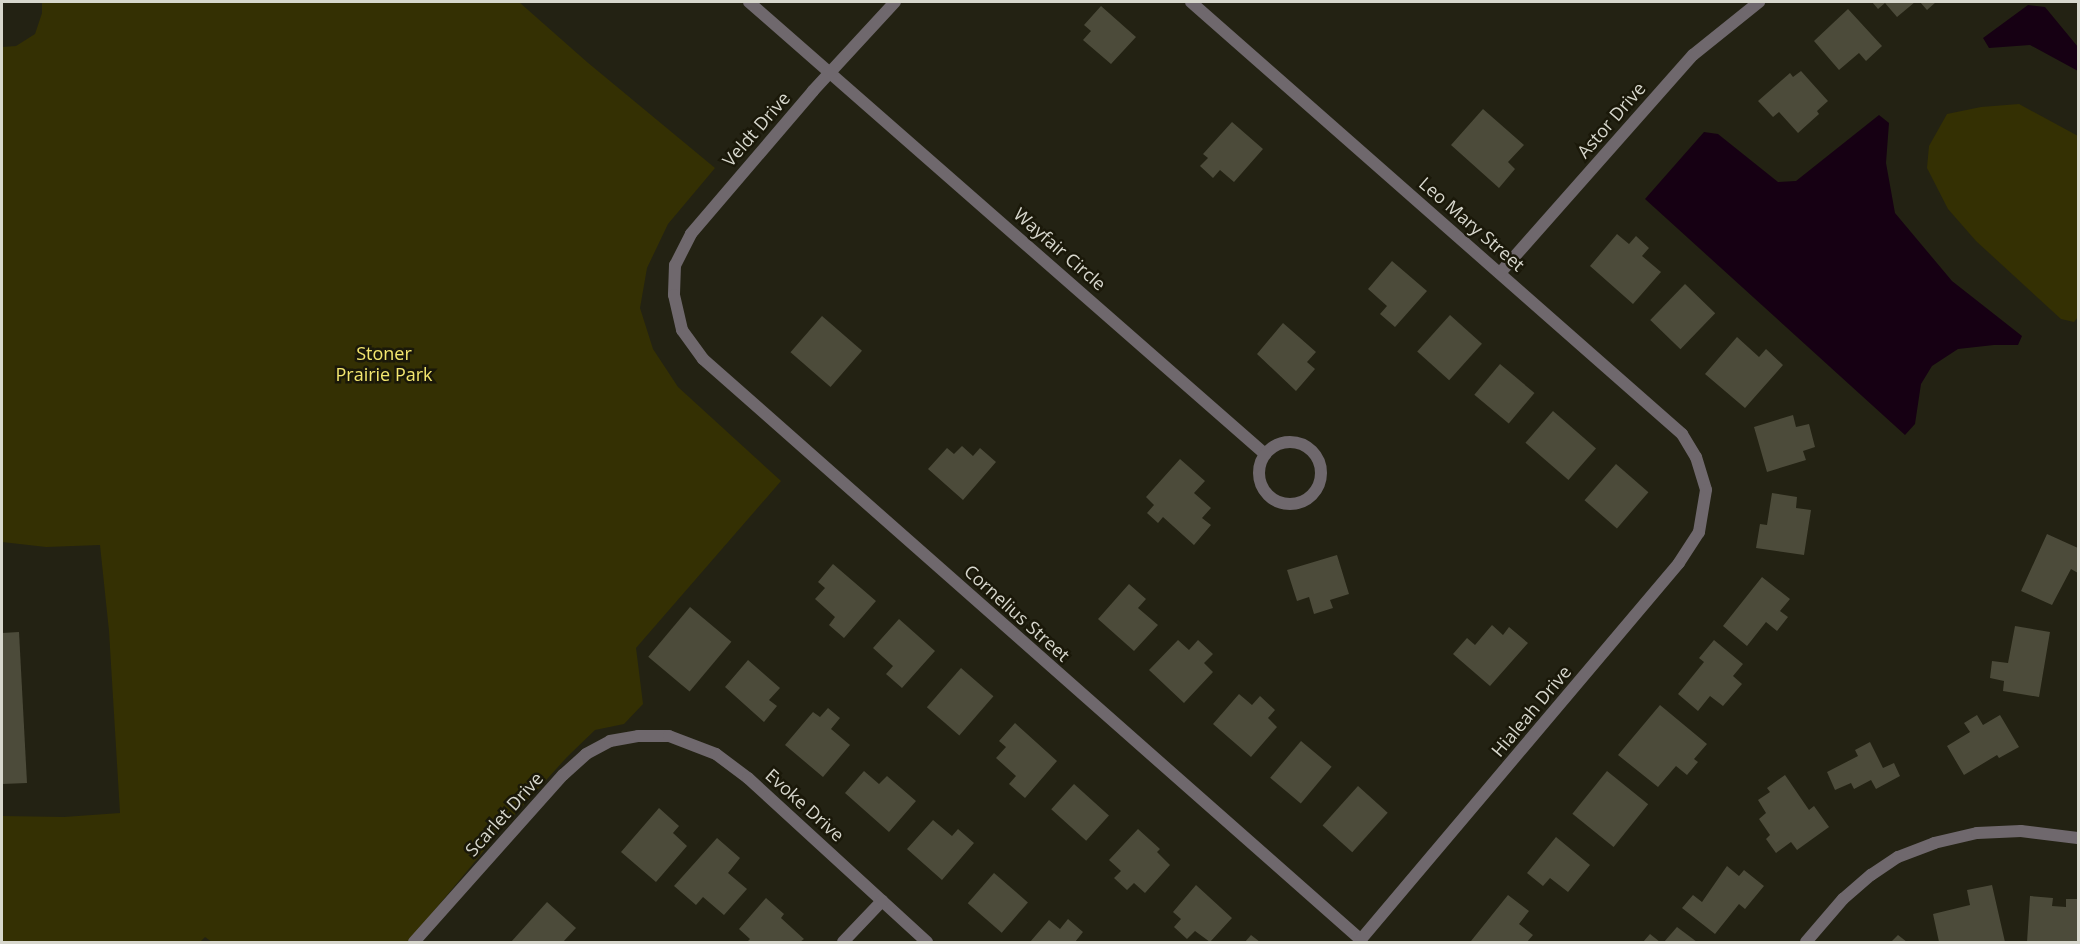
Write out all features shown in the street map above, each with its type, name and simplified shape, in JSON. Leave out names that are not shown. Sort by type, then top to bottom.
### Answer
[{"type":"street","name":"Wayfair Circle","points":[[749,2],[1265,454]]},
{"type":"street","name":"Veldt Drive","points":[[674,295],[675,265],[691,234],[831,72],[895,2]]},
{"type":"street","name":"Leo Mary Street","points":[[1191,2],[1682,434],[1696,457],[1706,490]]},
{"type":"street","name":"Astor Drive","points":[[1500,273],[1693,55],[1759,2]]},
{"type":"street","name":"Cornelius Street","points":[[674,295],[682,330],[703,359],[1360,941]]},
{"type":"street","points":[[1290,442],[1308,447],[1319,462],[1322,471],[1317,490],[1302,503],[1292,505],[1273,500],[1260,484],[1259,473],[1265,454],[1272,448],[1290,442]]},
{"type":"street","name":"Hialeah Drive","points":[[1360,941],[1679,563],[1699,532],[1706,490]]},
{"type":"street","name":"Evoke Drive","points":[[638,736],[669,736],[716,754],[748,778],[927,942]]},
{"type":"street","name":"Scarlet Drive","points":[[414,942],[563,775],[586,754],[610,741],[638,736]]},
{"type":"street","points":[[1806,942],[1843,900],[1871,875],[1898,857],[1934,843],[1977,833],[2021,831],[2079,838]]},
{"type":"street","points":[[843,942],[882,901]]},
{"type":"green space","name":"Stoner Prairie Park","points":[[42,2],[519,2],[587,62],[715,168],[668,224],[647,268],[640,308],[653,349],[678,387],[781,481],[636,648],[643,704],[624,724],[595,730],[567,757],[502,829],[408,942],[212,942],[205,937],[200,942],[2,942],[2,816],[64,817],[120,813],[109,631],[100,545],[46,547],[2,542],[2,47],[16,46],[35,34],[42,13]]},
{"type":"green space","points":[[2019,104],[2078,136],[2078,317],[2074,322],[2061,319],[1976,241],[1948,209],[1927,168],[1929,146],[1947,114],[1981,107]]},
{"type":"shaded area","points":[[2028,5],[2045,7],[2078,47],[2078,71],[2030,45],[1989,48],[1983,38]]},
{"type":"shaded area","points":[[1879,115],[1889,123],[1886,163],[1895,213],[1952,281],[2022,336],[2018,345],[1958,349],[1932,366],[1921,384],[1915,424],[1905,435],[1645,199],[1704,132],[1718,134],[1778,182],[1796,181]]},
{"type":"building","points":[[1872,2],[1915,2],[1897,17],[1885,3],[1878,9]]},
{"type":"building","points":[[1920,2],[1936,2],[1927,10]]},
{"type":"building","points":[[1101,6],[1136,37],[1111,64],[1083,40],[1091,31],[1084,25]]},
{"type":"building","points":[[1848,9],[1882,46],[1866,61],[1859,53],[1839,70],[1814,41]]},
{"type":"building","points":[[1801,71],[1828,101],[1817,111],[1819,114],[1798,133],[1779,112],[1773,117],[1758,101],[1790,73],[1793,77]]},
{"type":"building","points":[[1483,109],[1524,145],[1508,162],[1515,169],[1499,188],[1451,145]]},
{"type":"building","points":[[1232,122],[1263,149],[1234,182],[1220,170],[1213,178],[1200,166],[1208,158],[1203,154]]},
{"type":"building","points":[[1617,234],[1629,244],[1636,236],[1649,248],[1642,256],[1661,272],[1633,304],[1590,266]]},
{"type":"building","points":[[1392,261],[1427,291],[1395,327],[1380,314],[1387,306],[1368,289]]},
{"type":"building","points":[[1685,284],[1715,313],[1680,349],[1650,320]]},
{"type":"building","points":[[1450,315],[1482,344],[1449,380],[1417,351]]},
{"type":"building","points":[[822,316],[862,351],[831,387],[791,352]]},
{"type":"building","points":[[1283,323],[1316,352],[1307,362],[1315,369],[1296,391],[1257,354]]},
{"type":"building","points":[[1737,337],[1759,357],[1766,349],[1783,365],[1745,408],[1705,374]]},
{"type":"building","points":[[1500,364],[1534,393],[1509,424],[1474,395]]},
{"type":"building","points":[[1553,411],[1596,448],[1568,480],[1525,443]]},
{"type":"building","points":[[1793,415],[1796,427],[1809,424],[1815,447],[1803,451],[1806,460],[1767,472],[1754,427]]},
{"type":"building","points":[[962,446],[973,456],[980,448],[996,462],[963,500],[928,469],[947,448],[954,454]]},
{"type":"building","points":[[1180,459],[1205,481],[1194,493],[1211,508],[1202,518],[1211,525],[1194,545],[1163,517],[1158,523],[1147,513],[1154,505],[1146,497]]},
{"type":"building","points":[[1616,464],[1648,492],[1617,528],[1585,500]]},
{"type":"building","points":[[1772,493],[1797,497],[1796,508],[1811,510],[1804,555],[1756,548],[1760,524],[1767,525]]},
{"type":"building","points":[[2047,534],[2078,548],[2078,573],[2071,569],[2052,605],[2021,591]]},
{"type":"building","points":[[1337,555],[1349,594],[1330,600],[1333,608],[1314,614],[1309,597],[1297,601],[1287,570]]},
{"type":"building","points":[[833,564],[876,601],[844,638],[829,625],[835,617],[815,599],[825,588],[818,582]]},
{"type":"building","points":[[1762,577],[1790,599],[1780,611],[1788,617],[1777,631],[1766,622],[1747,646],[1723,626]]},
{"type":"building","points":[[1129,584],[1146,599],[1138,608],[1158,625],[1134,651],[1098,619]]},
{"type":"building","points":[[690,607],[731,642],[690,692],[648,657]]},
{"type":"building","points":[[899,619],[935,651],[902,688],[886,674],[893,666],[873,648]]},
{"type":"building","points":[[1492,625],[1503,635],[1509,627],[1528,643],[1490,686],[1453,654],[1467,638],[1475,645]]},
{"type":"building","points":[[2015,626],[2050,632],[2039,697],[2003,691],[2004,681],[1990,678],[1992,661],[2008,663]]},
{"type":"building","points":[[19,632],[27,783],[2,784],[2,633]]},
{"type":"building","points":[[1178,640],[1189,650],[1198,640],[1213,654],[1204,663],[1213,672],[1184,703],[1149,670]]},
{"type":"building","points":[[1714,640],[1743,664],[1733,676],[1742,684],[1723,706],[1710,696],[1698,711],[1678,694],[1704,662],[1699,658]]},
{"type":"building","points":[[748,660],[780,688],[769,700],[777,706],[764,722],[725,687]]},
{"type":"building","points":[[961,668],[993,696],[959,735],[927,707]]},
{"type":"building","points":[[1239,694],[1252,705],[1260,696],[1275,710],[1268,718],[1277,727],[1251,757],[1213,724]]},
{"type":"building","points":[[1660,705],[1707,744],[1694,759],[1698,762],[1687,775],[1676,766],[1658,787],[1618,755]]},
{"type":"building","points":[[828,708],[840,718],[831,729],[850,745],[823,777],[785,745],[813,712],[820,717]]},
{"type":"building","points":[[1977,715],[1983,725],[2000,715],[2019,747],[1999,758],[1997,755],[1964,775],[1947,746],[1970,732],[1964,723]]},
{"type":"building","points":[[1015,723],[1057,761],[1025,798],[1009,784],[1016,776],[996,758],[1006,747],[999,741]]},
{"type":"building","points":[[1301,741],[1332,767],[1301,803],[1270,778]]},
{"type":"building","points":[[1870,742],[1883,768],[1894,763],[1900,776],[1876,789],[1871,780],[1854,789],[1851,783],[1835,790],[1827,772],[1858,756],[1855,750]]},
{"type":"building","points":[[864,771],[879,784],[887,776],[916,801],[889,832],[845,793]]},
{"type":"building","points":[[1607,771],[1648,804],[1614,847],[1572,814]]},
{"type":"building","points":[[1785,775],[1809,810],[1814,806],[1829,827],[1797,850],[1791,842],[1776,853],[1766,839],[1770,835],[1759,819],[1766,813],[1758,800],[1770,792],[1767,788]]},
{"type":"building","points":[[1074,784],[1109,815],[1086,841],[1051,809]]},
{"type":"building","points":[[1358,786],[1388,813],[1352,852],[1323,825]]},
{"type":"building","points":[[659,808],[679,826],[673,833],[687,846],[656,882],[621,852]]},
{"type":"building","points":[[933,820],[952,836],[958,829],[974,843],[942,880],[907,849]]},
{"type":"building","points":[[1138,829],[1160,849],[1157,852],[1170,865],[1145,893],[1134,883],[1127,890],[1114,878],[1121,871],[1109,860]]},
{"type":"building","points":[[1556,837],[1590,865],[1568,892],[1550,878],[1543,886],[1527,873]]},
{"type":"building","points":[[717,838],[740,858],[728,873],[747,889],[724,915],[703,897],[696,905],[674,886]]},
{"type":"building","points":[[1727,866],[1739,876],[1744,870],[1764,886],[1745,909],[1739,904],[1715,934],[1682,908],[1693,895],[1702,902]]},
{"type":"building","points":[[994,873],[1028,903],[1002,933],[968,903]]},
{"type":"building","points":[[1196,885],[1232,918],[1210,942],[1195,931],[1187,939],[1174,927],[1181,919],[1173,912]]},
{"type":"building","points":[[1992,885],[2005,942],[1939,942],[1933,914],[1970,905],[1967,890]]},
{"type":"building","points":[[1508,895],[1529,911],[1519,924],[1533,935],[1527,942],[1471,941]]},
{"type":"building","points":[[2030,896],[2053,898],[2052,906],[2066,907],[2066,899],[2078,899],[2078,942],[2027,942]]},
{"type":"building","points":[[766,898],[784,914],[781,918],[804,939],[800,942],[747,942],[750,939],[739,929]]},
{"type":"building","points":[[547,902],[576,928],[563,942],[511,942]]},
{"type":"building","points":[[1068,919],[1083,932],[1075,942],[1030,942],[1049,920],[1060,929]]},
{"type":"building","points":[[1677,927],[1697,942],[1664,942]]},
{"type":"building","points":[[1650,934],[1660,942],[1643,942]]},
{"type":"building","points":[[1251,935],[1260,942],[1245,942]]},
{"type":"building","points":[[1898,935],[1907,942],[1891,942]]}]
